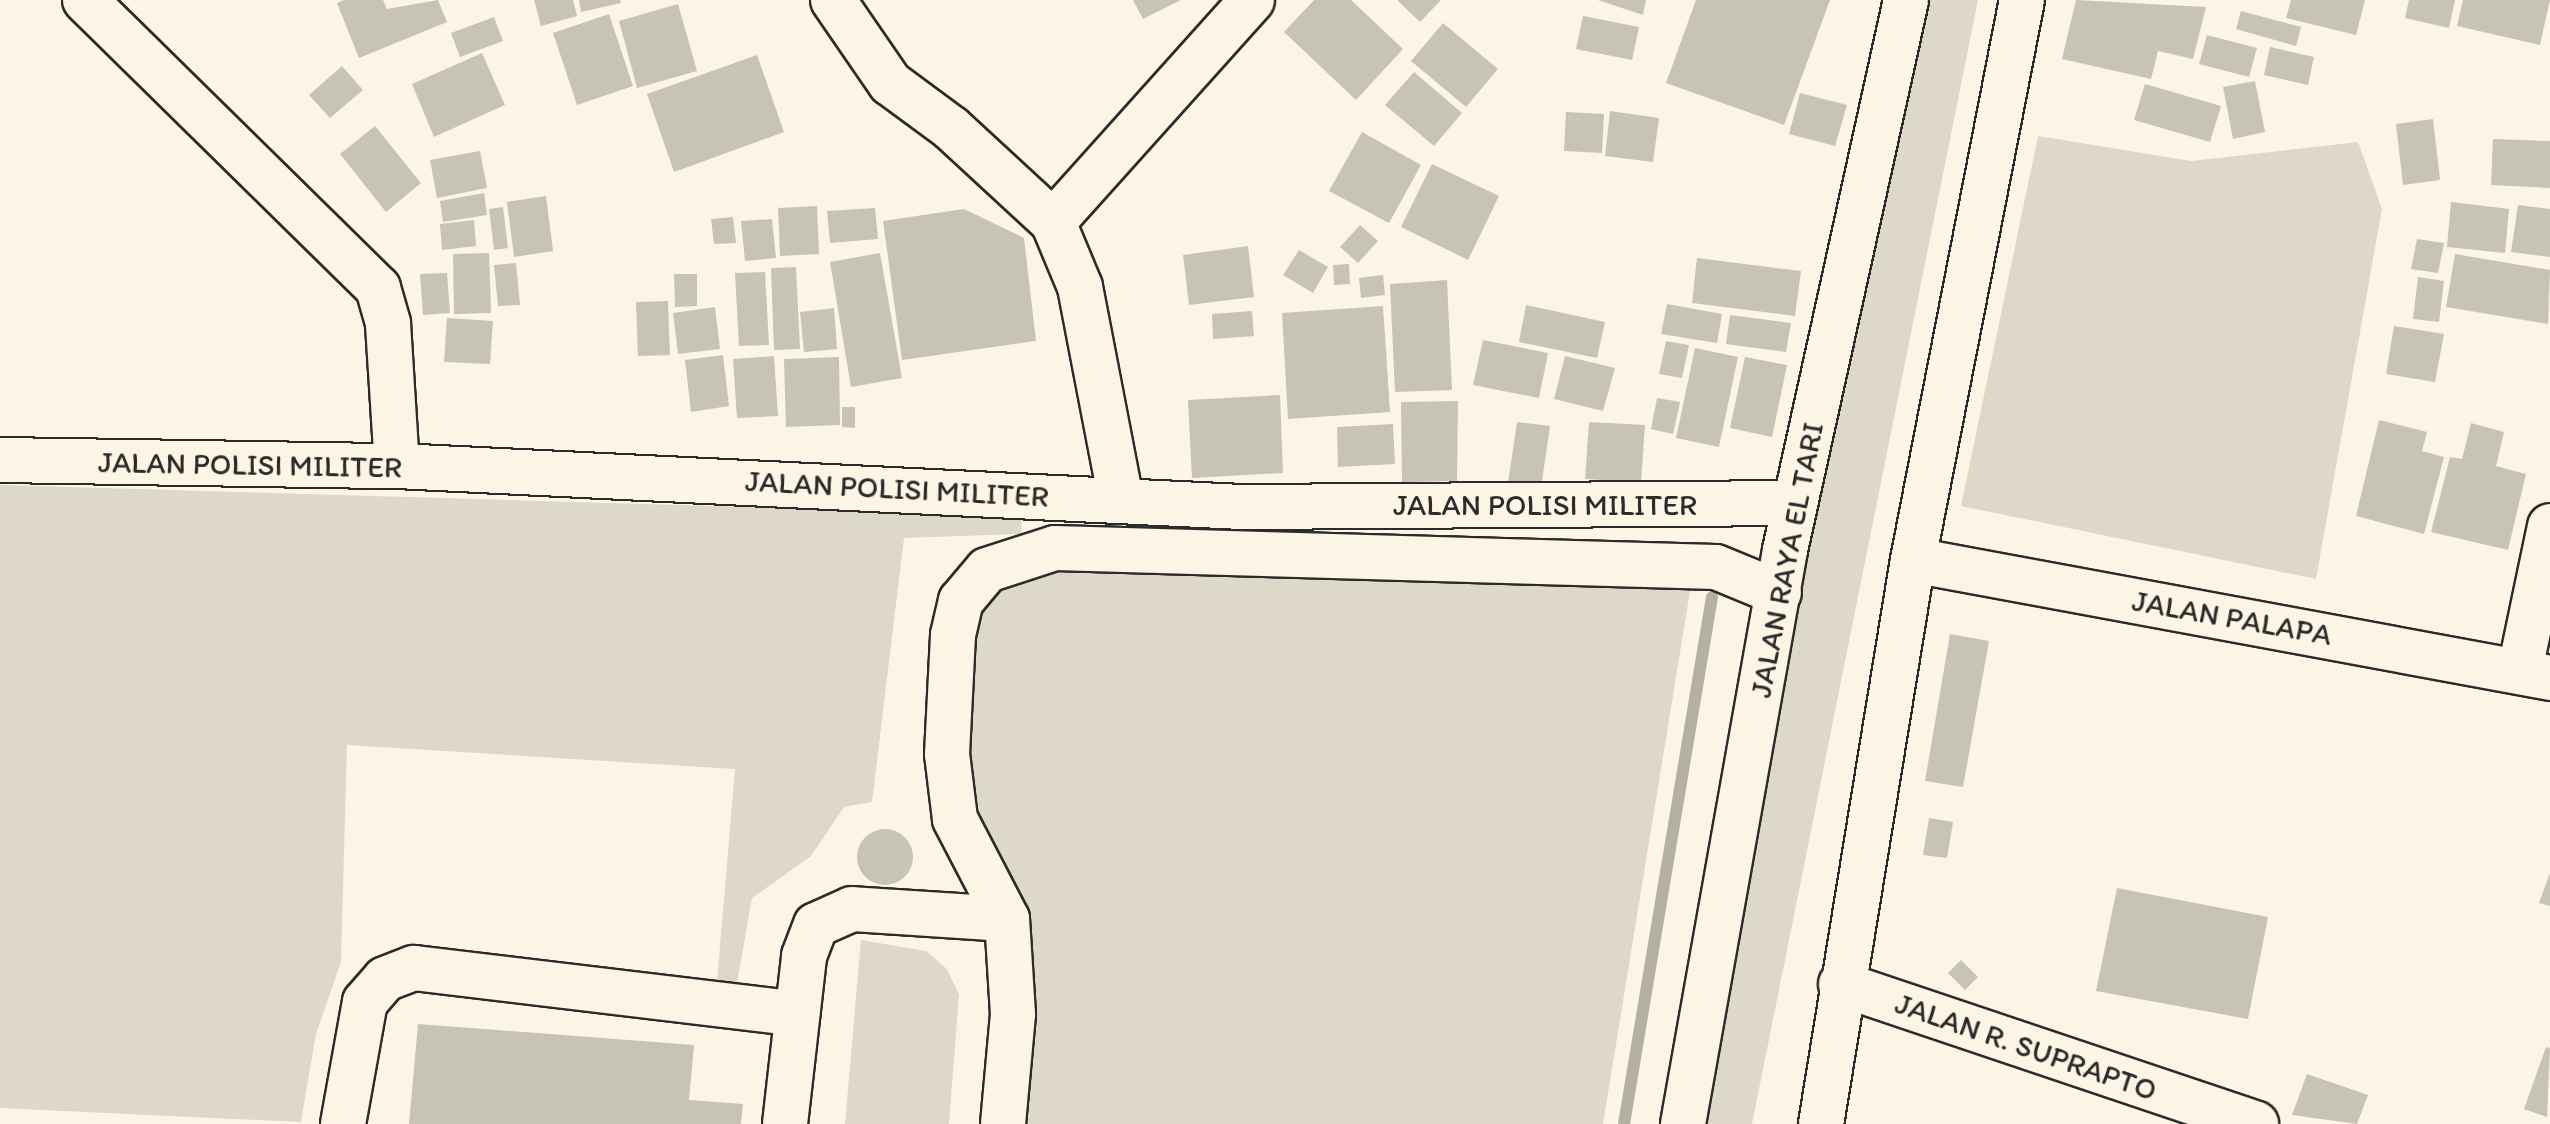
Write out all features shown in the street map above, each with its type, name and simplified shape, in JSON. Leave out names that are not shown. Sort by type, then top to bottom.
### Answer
[{"type":"street","points":[[85,0],[378,288],[388,324],[397,466]]},
{"type":"street","points":[[833,0],[890,83],[951,128],[1053,222],[1080,287],[1121,499]]},
{"type":"street","points":[[1053,222],[1252,0]]},
{"type":"street","name":"JALAN RAYA EL TARI","points":[[1683,1124],[1795,503],[1906,0]]},
{"type":"street","points":[[1821,1124],[1841,984],[1913,560],[2022,0]]},
{"type":"street","name":"JALAN POLISI MILITER","points":[[0,460],[397,466],[1242,507],[1795,503]]},
{"type":"street","points":[[2535,674],[2550,526]]},
{"type":"street","points":[[1003,1124],[1013,1014],[1007,919],[955,819],[947,754],[961,601],[1004,561],[1055,548],[1716,567],[1779,593]]},
{"type":"street","name":"JALAN PALAPA","points":[[1913,560],[2535,674]]},
{"type":"street","points":[[785,1124],[804,956],[816,925],[852,909],[1007,919]]},
{"type":"street","points":[[343,1124],[365,1002],[385,979],[414,968],[797,1014]]},
{"type":"street","name":"JALAN R. SUPRAPTO","points":[[1841,984],[2256,1124]]},
{"type":"shaded area","points":[[1912,0],[1978,0],[1752,1124],[1688,1124]]},
{"type":"shaded area","points":[[2038,136],[2191,161],[2358,142],[2382,209],[2316,579],[1961,506]]},
{"type":"shaded area","points":[[0,485],[1022,515],[1021,534],[904,538],[872,802],[844,807],[811,856],[752,898],[737,983],[717,981],[735,769],[347,745],[341,962],[316,1034],[301,1122],[0,1108]]},
{"type":"shaded area","points":[[990,567],[1692,579],[1603,1124],[985,1124],[1003,973],[957,828],[947,624]]},
{"type":"shaded area","points":[[861,940],[926,951],[947,969],[959,995],[949,1124],[845,1124]]},
{"type":"building","points":[[344,0],[383,0],[387,9],[438,0],[447,22],[359,58],[337,3]]},
{"type":"building","points":[[534,0],[573,0],[577,16],[541,26]]},
{"type":"building","points":[[579,0],[620,0],[621,3],[581,12]]},
{"type":"building","points":[[1133,0],[1181,0],[1143,19]]},
{"type":"building","points":[[1314,0],[1351,0],[1403,49],[1356,100],[1284,32]]},
{"type":"building","points":[[1397,0],[1441,0],[1420,22]]},
{"type":"building","points":[[1598,0],[1646,0],[1643,15]]},
{"type":"building","points":[[1696,0],[1830,0],[1784,125],[1666,83]]},
{"type":"building","points":[[2076,0],[2206,7],[2193,59],[2158,51],[2151,79],[2062,59]]},
{"type":"building","points":[[2291,0],[2365,0],[2356,35],[2286,18]]},
{"type":"building","points":[[2409,0],[2455,0],[2449,28],[2405,18]]},
{"type":"building","points":[[2463,0],[2550,0],[2540,45],[2457,26]]},
{"type":"building","points":[[678,4],[697,71],[637,88],[619,21]]},
{"type":"building","points":[[2241,11],[2301,27],[2296,46],[2236,29]]},
{"type":"building","points":[[609,14],[633,86],[577,105],[553,33]]},
{"type":"building","points":[[1583,16],[1639,27],[1632,60],[1576,49]]},
{"type":"building","points":[[494,17],[503,41],[460,57],[451,33]]},
{"type":"building","points":[[1443,23],[1498,69],[1466,107],[1411,61]]},
{"type":"building","points":[[2207,35],[2257,48],[2249,77],[2199,64]]},
{"type":"building","points":[[2270,47],[2314,57],[2308,85],[2264,75]]},
{"type":"building","points":[[482,53],[505,105],[434,137],[412,84]]},
{"type":"building","points":[[757,55],[784,132],[674,172],[647,94]]},
{"type":"building","points":[[342,66],[363,90],[330,118],[309,95]]},
{"type":"building","points":[[1414,72],[1462,113],[1434,146],[1385,105]]},
{"type":"building","points":[[2255,81],[2265,132],[2233,139],[2223,87]]},
{"type":"building","points":[[2145,84],[2221,106],[2210,142],[2134,120]]},
{"type":"building","points":[[1800,93],[1847,105],[1835,146],[1789,134]]},
{"type":"building","points":[[1610,111],[1659,118],[1653,162],[1605,156]]},
{"type":"building","points":[[1566,112],[1604,114],[1602,153],[1564,151]]},
{"type":"building","points":[[2433,119],[2440,180],[2403,185],[2396,124]]},
{"type":"building","points":[[375,126],[421,183],[386,212],[340,154]]},
{"type":"building","points":[[1362,132],[1421,165],[1389,223],[1329,191]]},
{"type":"building","points":[[2493,139],[2550,141],[2550,188],[2491,185]]},
{"type":"building","points":[[480,151],[487,188],[437,198],[430,160]]},
{"type":"building","points":[[1432,164],[1499,196],[1468,260],[1401,227]]},
{"type":"building","points":[[484,193],[487,215],[443,222],[440,201]]},
{"type":"building","points":[[546,196],[553,251],[514,257],[507,202]]},
{"type":"building","points":[[2451,202],[2509,209],[2505,253],[2447,247]]},
{"type":"building","points":[[2518,205],[2550,209],[2550,257],[2511,252]]},
{"type":"building","points":[[817,206],[819,254],[780,256],[778,208]]},
{"type":"building","points":[[503,207],[508,248],[494,250],[489,209]]},
{"type":"building","points":[[875,208],[878,239],[830,243],[827,211]]},
{"type":"building","points":[[964,209],[1024,238],[1036,341],[902,360],[883,221]]},
{"type":"building","points":[[733,217],[736,243],[714,244],[711,219]]},
{"type":"building","points":[[772,219],[776,258],[745,261],[741,221]]},
{"type":"building","points":[[474,220],[476,246],[442,250],[440,224]]},
{"type":"building","points":[[1360,225],[1378,241],[1358,263],[1340,247]]},
{"type":"building","points":[[2417,239],[2444,243],[2438,273],[2411,269]]},
{"type":"building","points":[[1248,246],[1254,297],[1189,305],[1183,255]]},
{"type":"building","points":[[1299,250],[1328,267],[1313,293],[1283,275]]},
{"type":"building","points":[[489,253],[491,313],[454,314],[453,254]]},
{"type":"building","points":[[880,253],[902,378],[851,387],[830,262]]},
{"type":"building","points":[[2455,254],[2550,270],[2548,324],[2446,307]]},
{"type":"building","points":[[1697,258],[1801,271],[1795,316],[1692,303]]},
{"type":"building","points":[[516,263],[520,305],[498,306],[494,265]]},
{"type":"building","points":[[1349,264],[1350,284],[1334,285],[1333,265]]},
{"type":"building","points":[[796,267],[800,349],[774,350],[771,268]]},
{"type":"building","points":[[765,272],[769,345],[739,346],[735,273]]},
{"type":"building","points":[[447,273],[450,313],[423,315],[420,274]]},
{"type":"building","points":[[674,274],[697,274],[697,306],[675,307]]},
{"type":"building","points":[[1383,275],[1385,295],[1361,298],[1359,278]]},
{"type":"building","points":[[2418,277],[2444,281],[2439,322],[2413,319]]},
{"type":"building","points":[[1447,280],[1452,390],[1395,392],[1390,284]]},
{"type":"building","points":[[668,301],[670,355],[638,356],[636,302]]},
{"type":"building","points":[[1667,304],[1722,314],[1717,343],[1661,334]]},
{"type":"building","points":[[1526,305],[1605,322],[1597,358],[1519,342]]},
{"type":"building","points":[[1383,306],[1390,412],[1288,419],[1282,313]]},
{"type":"building","points":[[715,307],[720,349],[678,354],[673,313]]},
{"type":"building","points":[[834,308],[837,349],[804,352],[800,312]]},
{"type":"building","points":[[1252,311],[1254,336],[1213,339],[1212,314]]},
{"type":"building","points":[[1730,315],[1791,323],[1786,352],[1726,344]]},
{"type":"building","points":[[447,318],[493,321],[490,364],[444,362]]},
{"type":"building","points":[[2394,326],[2444,334],[2435,382],[2386,374]]},
{"type":"building","points":[[1483,340],[1548,353],[1539,398],[1473,385]]},
{"type":"building","points":[[1666,341],[1689,345],[1682,378],[1659,374]]},
{"type":"building","points":[[1695,348],[1738,357],[1719,447],[1676,438]]},
{"type":"building","points":[[723,355],[729,406],[691,412],[685,360]]},
{"type":"building","points":[[774,356],[778,416],[737,418],[733,359]]},
{"type":"building","points":[[1565,356],[1615,368],[1603,411],[1554,399]]},
{"type":"building","points":[[839,357],[840,425],[786,427],[784,359]]},
{"type":"building","points":[[1745,357],[1787,365],[1772,437],[1730,428]]},
{"type":"building","points":[[1280,395],[1283,473],[1192,478],[1188,400]]},
{"type":"building","points":[[1657,398],[1680,402],[1673,434],[1651,429]]},
{"type":"building","points":[[1458,401],[1457,481],[1402,482],[1401,402]]},
{"type":"building","points":[[842,407],[855,407],[855,428],[842,427]]},
{"type":"building","points":[[2379,420],[2427,432],[2422,451],[2444,457],[2424,534],[2356,516]]},
{"type":"building","points":[[1517,422],[1550,426],[1541,488],[1508,483]]},
{"type":"building","points":[[1589,422],[1645,425],[1641,482],[1585,479]]},
{"type":"building","points":[[2471,423],[2504,432],[2496,466],[2526,474],[2508,550],[2431,532],[2450,457],[2462,459]]},
{"type":"building","points":[[1393,424],[1395,464],[1338,467],[1337,427]]},
{"type":"building","points":[[1950,634],[1989,641],[1963,787],[1925,781]]},
{"type":"building","points":[[1929,818],[1953,822],[1947,858],[1923,855]]},
{"type":"building","points":[[885,829],[905,837],[913,857],[905,877],[885,885],[865,877],[857,857],[865,837]]},
{"type":"building","points":[[2550,873],[2550,906],[2539,903]]},
{"type":"building","points":[[2117,888],[2268,917],[2248,1019],[2096,991]]},
{"type":"building","points":[[1961,960],[1978,977],[1965,990],[1948,973]]},
{"type":"building","points":[[418,1024],[694,1045],[689,1100],[743,1104],[741,1124],[409,1124]]},
{"type":"building","points":[[2546,1047],[2550,1048],[2547,1117],[2524,1109]]},
{"type":"building","points":[[2307,1074],[2368,1095],[2357,1124],[2292,1115]]},
{"type":"waterway","points":[[1624,1124],[1712,597]]}]
